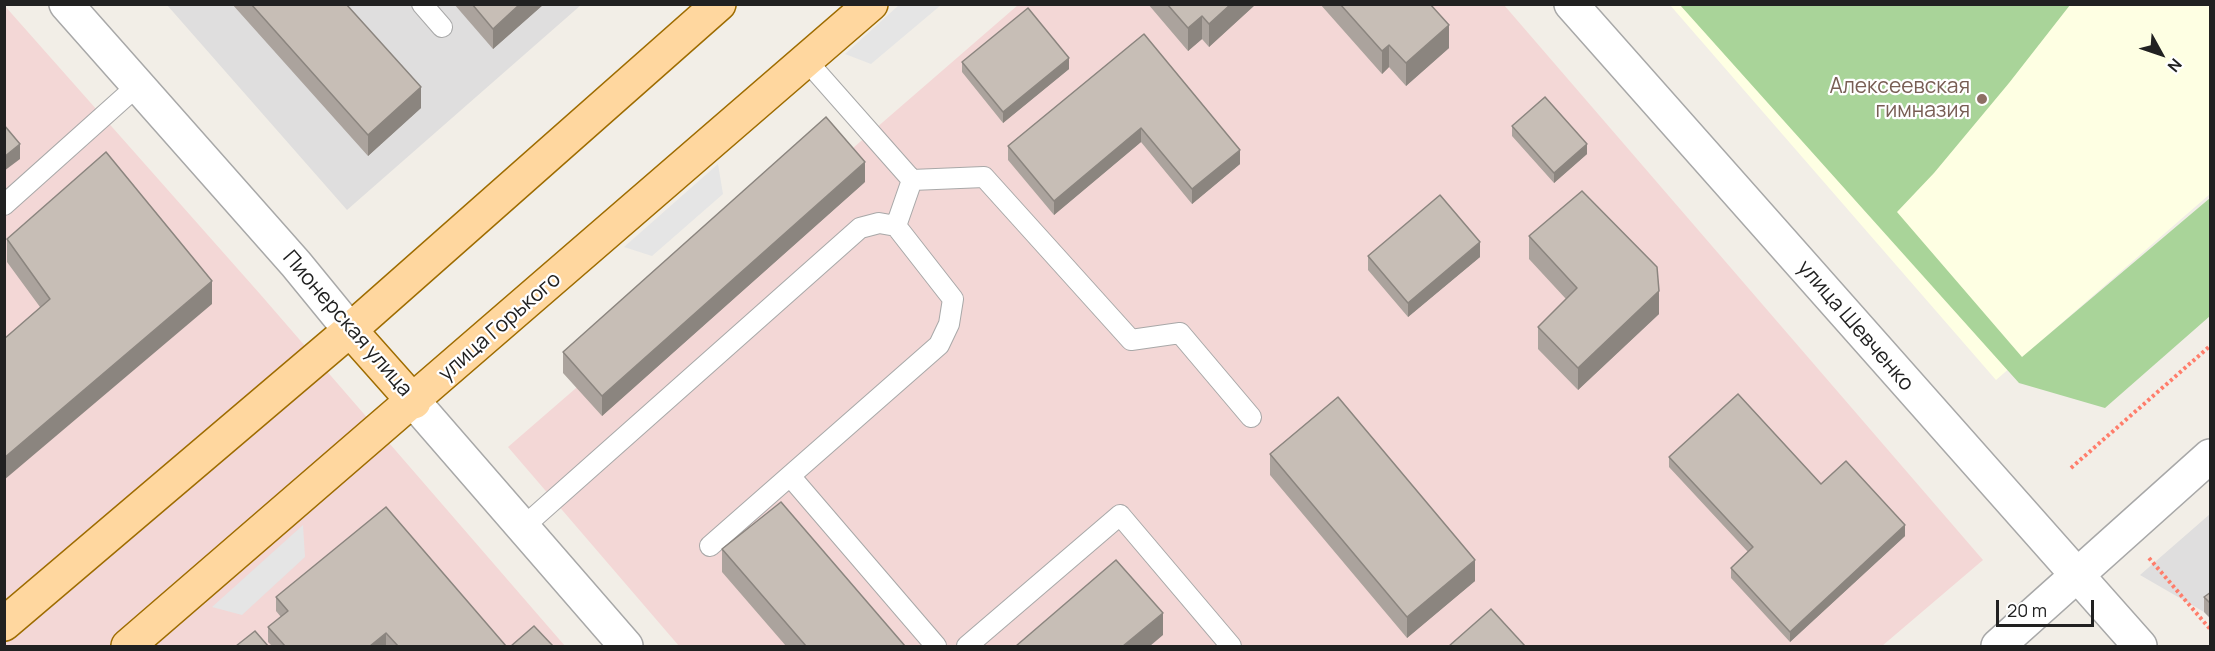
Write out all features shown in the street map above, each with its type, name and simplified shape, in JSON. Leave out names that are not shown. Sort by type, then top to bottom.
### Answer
[{"type":"main road","points":[[4,624],[350,330],[719,4]]},
{"type":"main road","name":"улица Горького","points":[[128,646],[414,402],[871,4]]},
{"type":"main road","name":"Пионерская улица","points":[[350,330],[414,402]]},
{"type":"street","name":"Пионерская улица","points":[[66,4],[137,87],[296,264],[350,330]]},
{"type":"street","name":"улица Шевченко","points":[[1572,4],[2140,646]]},
{"type":"street","name":"Пионерская улица","points":[[414,402],[626,646]]},
{"type":"street","points":[[1998,646],[2211,456]]},
{"type":"lane","points":[[422,4],[442,27]]},
{"type":"lane","points":[[806,60],[912,180]]},
{"type":"lane","points":[[4,205],[137,87]]},
{"type":"lane","points":[[912,180],[984,177],[1131,340],[1180,333],[1251,417]]},
{"type":"lane","points":[[896,226],[912,180]]},
{"type":"lane","points":[[522,528],[860,228],[879,223],[896,226],[952,299],[949,324],[939,345],[710,546]]},
{"type":"lane","points":[[790,477],[936,646]]},
{"type":"lane","points":[[967,646],[1120,515],[1231,646]]},
{"type":"path","points":[[2071,468],[2211,346]]},
{"type":"path","points":[[2149,558],[2211,629]]},
{"type":"shaded area","points":[[4,5],[260,294],[565,646],[5,646]]},
{"type":"shaded area","points":[[167,5],[581,5],[347,210]]},
{"type":"shaded area","points":[[899,5],[941,5],[871,64],[845,54]]},
{"type":"shaded area","points":[[1018,5],[1504,5],[1983,560],[1882,646],[679,646],[508,447]]},
{"type":"shaded area","name":"Алексеевская гимназия","points":[[1670,5],[2210,5],[2210,194],[1996,380]]},
{"type":"shaded area","points":[[718,164],[723,194],[652,256],[624,247]]},
{"type":"shaded area","points":[[2210,514],[2210,619],[2204,612],[2140,575]]},
{"type":"shaded area","points":[[303,525],[305,557],[242,615],[212,607]]},
{"type":"green space","points":[[1680,5],[2070,5],[1934,173],[1897,212],[2022,357],[2210,198],[2210,316],[2105,408],[2019,383]]},
{"type":"building","points":[[251,4],[346,4],[421,87],[368,135]]},
{"type":"building","points":[[472,4],[520,4],[493,29]]},
{"type":"building","points":[[1167,4],[1231,4],[1209,24],[1202,16],[1188,28]]},
{"type":"building","points":[[1340,4],[1430,4],[1449,25],[1406,63],[1389,45],[1382,51]]},
{"type":"building","points":[[1028,8],[1069,58],[1003,112],[962,62]]},
{"type":"building","points":[[1144,34],[1240,150],[1192,189],[1141,128],[1054,201],[1008,146]]},
{"type":"building","points":[[1545,97],[1587,144],[1554,173],[1512,126]]},
{"type":"building","points":[[826,117],[865,162],[602,396],[563,352]]},
{"type":"building","points":[[4,125],[20,144],[4,157]]},
{"type":"building","points":[[106,152],[212,281],[4,458],[4,339],[50,299],[7,239]]},
{"type":"building","points":[[1582,191],[1657,267],[1659,291],[1578,368],[1538,327],[1577,288],[1529,236]]},
{"type":"building","points":[[1440,195],[1480,242],[1408,303],[1368,256]]},
{"type":"building","points":[[1738,394],[1821,484],[1846,461],[1905,525],[1790,632],[1731,568],[1753,547],[1669,457]]},
{"type":"building","points":[[1338,397],[1475,560],[1407,617],[1270,454]]},
{"type":"building","points":[[781,502],[905,646],[806,646],[722,549]]},
{"type":"building","points":[[386,507],[506,646],[398,646],[386,633],[370,646],[285,646],[268,627],[288,611],[276,597]]},
{"type":"building","points":[[1116,560],[1163,613],[1123,646],[1016,646]]},
{"type":"building","points":[[2211,592],[2211,604],[2204,597]]},
{"type":"building","points":[[1491,609],[1525,646],[1449,646]]},
{"type":"building","points":[[534,626],[553,646],[511,646]]},
{"type":"building","points":[[255,631],[268,646],[236,646]]},
{"type":"place","name":"Алексеевская гимназия","points":[[1982,99]]}]
